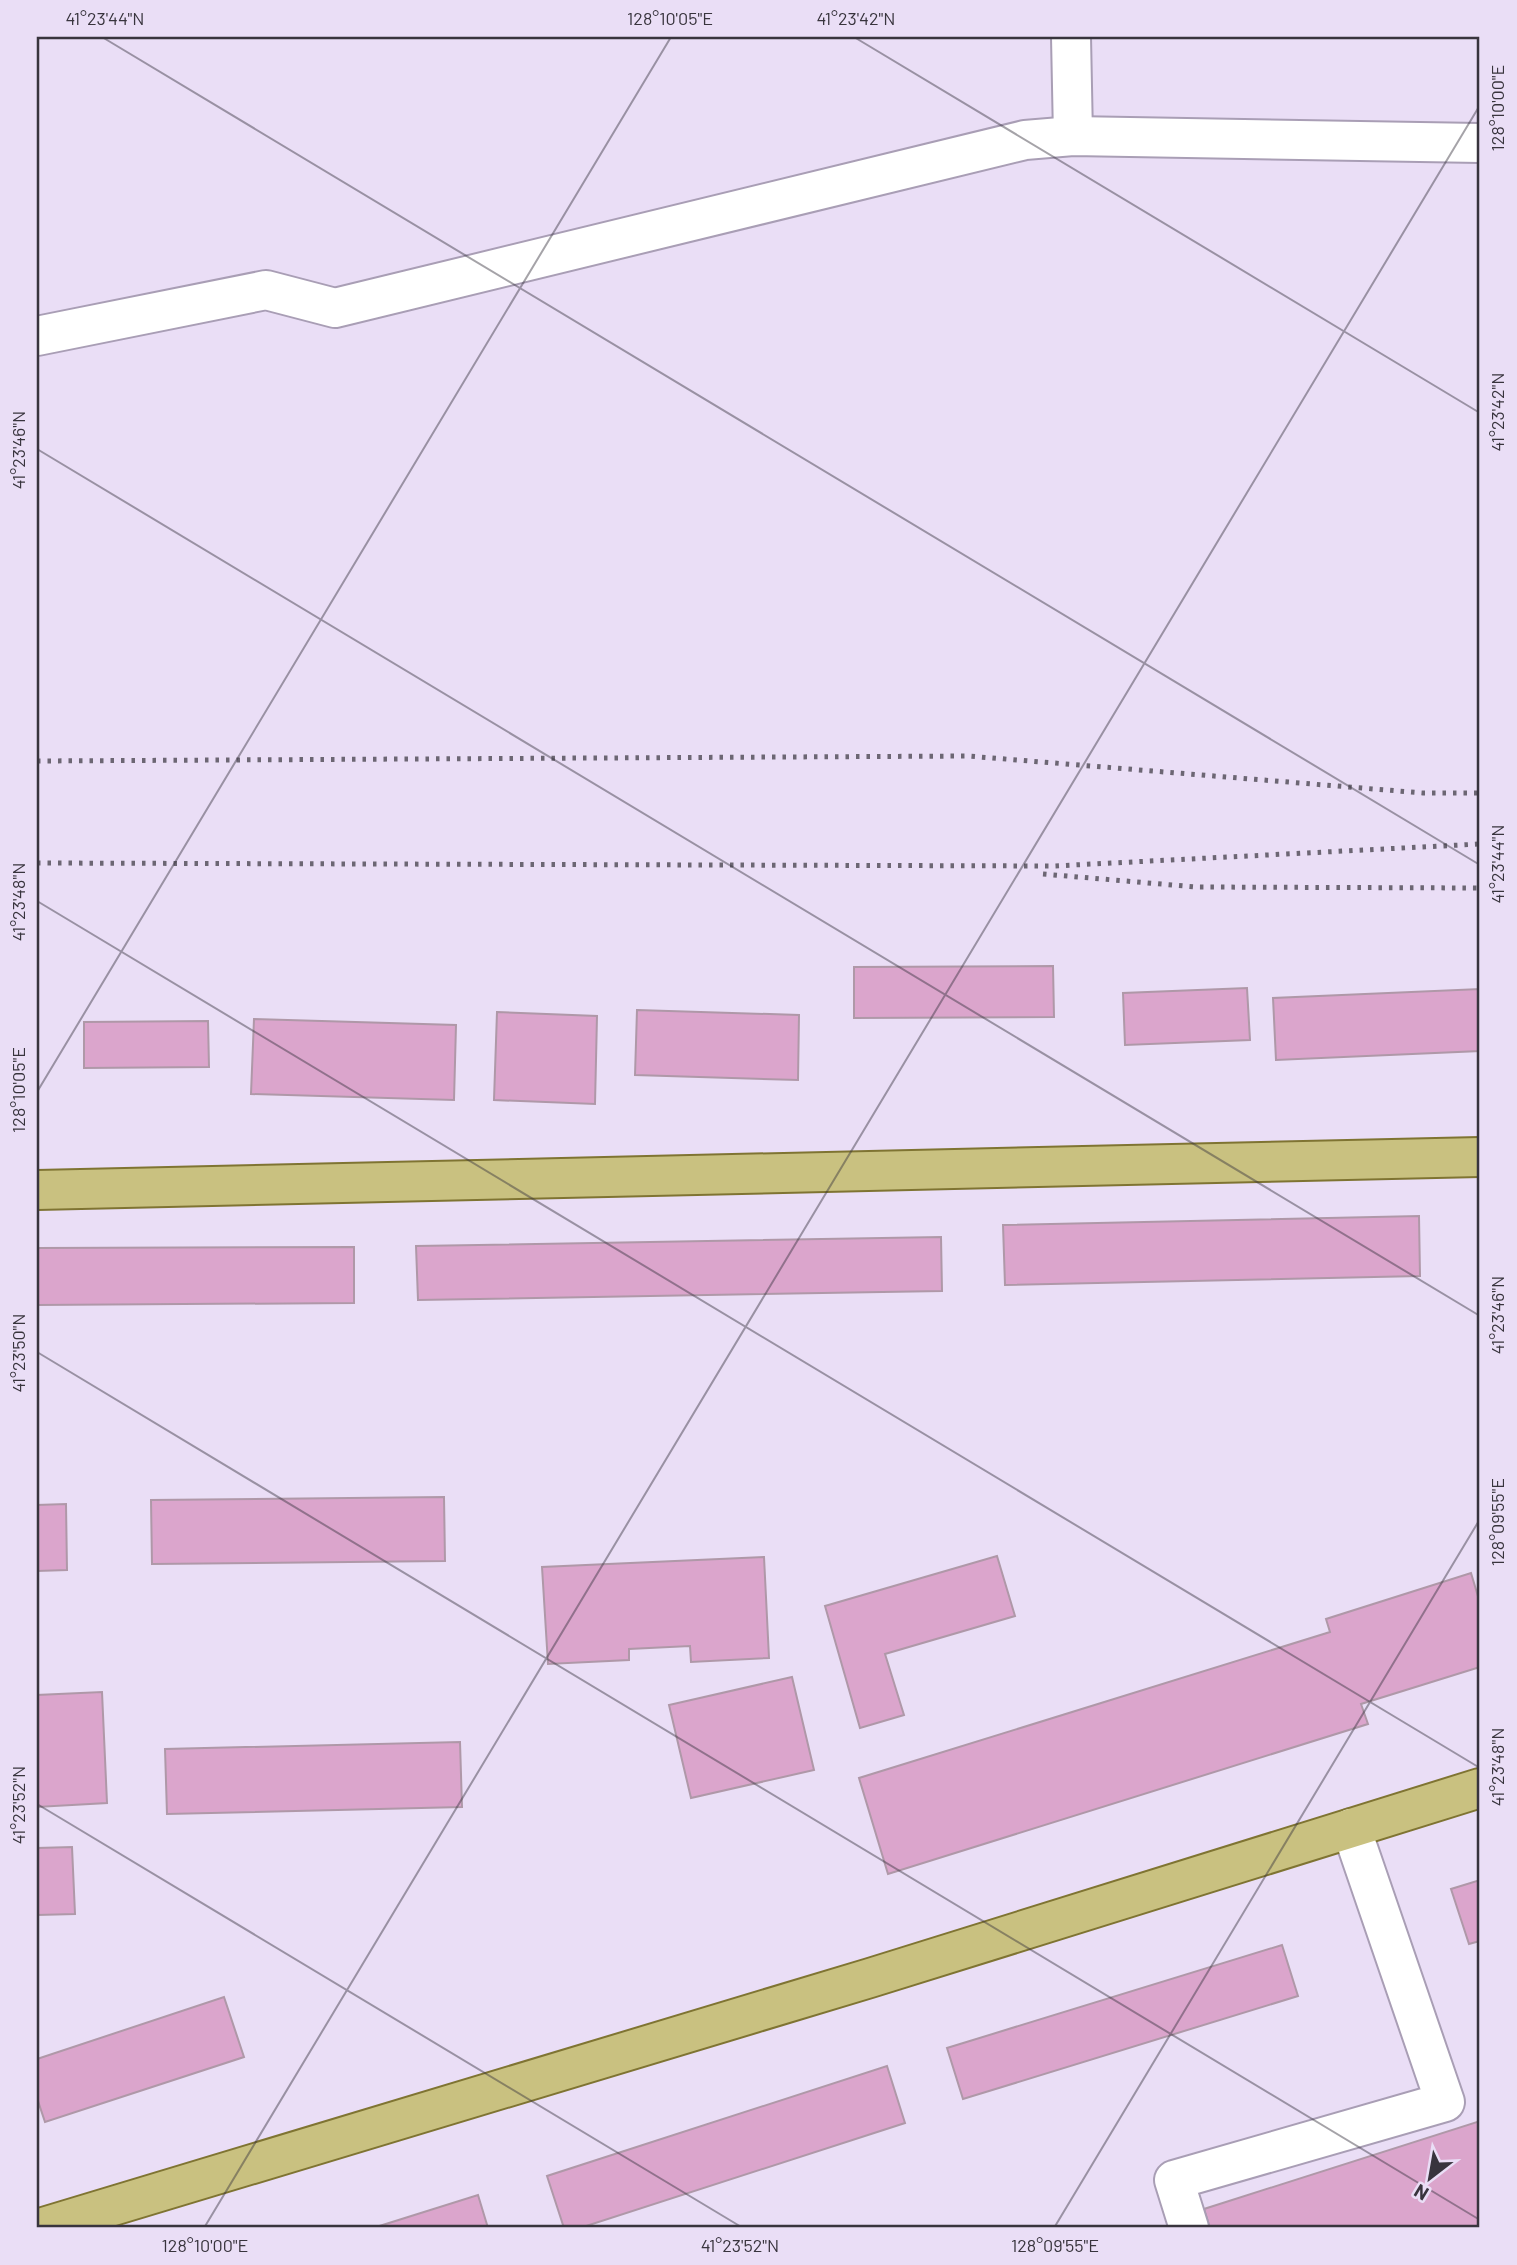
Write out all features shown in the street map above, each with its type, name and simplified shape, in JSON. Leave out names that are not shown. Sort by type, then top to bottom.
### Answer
[{"type":"main road","points":[[37,1190],[1480,1157]]},
{"type":"main road","points":[[40,2228],[857,1982],[1480,1788]]},
{"type":"street","points":[[1071,37],[1073,136]]},
{"type":"street","points":[[37,335],[266,290],[335,308],[1025,140],[1073,136],[1480,143]]},
{"type":"street","points":[[1189,2228],[1174,2180],[1446,2102],[1351,1828]]},
{"type":"building","points":[[1053,966],[1054,1017],[854,1018],[854,967]]},
{"type":"building","points":[[1247,988],[1250,1040],[1125,1045],[1123,993]]},
{"type":"building","points":[[1480,989],[1480,1051],[1276,1060],[1273,998]]},
{"type":"building","points":[[637,1010],[799,1015],[798,1080],[635,1075]]},
{"type":"building","points":[[497,1012],[597,1016],[595,1104],[494,1100]]},
{"type":"building","points":[[254,1019],[456,1025],[454,1100],[251,1094]]},
{"type":"building","points":[[208,1021],[209,1067],[84,1068],[84,1022]]},
{"type":"building","points":[[1419,1216],[1420,1276],[1005,1285],[1003,1225]]},
{"type":"building","points":[[941,1237],[942,1291],[418,1300],[416,1246]]},
{"type":"building","points":[[354,1247],[354,1303],[37,1305],[37,1248]]},
{"type":"building","points":[[444,1497],[445,1561],[152,1564],[151,1500]]},
{"type":"building","points":[[66,1504],[67,1570],[37,1571],[37,1505]]},
{"type":"building","points":[[997,1556],[1015,1616],[885,1654],[904,1715],[860,1728],[825,1606]]},
{"type":"building","points":[[764,1557],[769,1658],[691,1662],[690,1646],[629,1649],[629,1660],[548,1664],[542,1567]]},
{"type":"building","points":[[1471,1573],[1480,1603],[1480,1667],[1361,1704],[1368,1724],[888,1874],[859,1778],[1330,1632],[1326,1619]]},
{"type":"building","points":[[792,1677],[814,1770],[691,1798],[669,1705]]},
{"type":"building","points":[[102,1692],[107,1803],[37,1807],[37,1695]]},
{"type":"building","points":[[460,1742],[462,1807],[167,1814],[165,1749]]},
{"type":"building","points":[[72,1847],[75,1914],[37,1915],[37,1848]]},
{"type":"building","points":[[1480,1880],[1480,1941],[1469,1944],[1451,1889]]},
{"type":"building","points":[[1282,1945],[1298,1996],[963,2099],[947,2048]]},
{"type":"building","points":[[224,1997],[244,2057],[45,2122],[37,2098],[37,2059]]},
{"type":"building","points":[[887,2066],[905,2123],[580,2228],[564,2228],[547,2176]]},
{"type":"building","points":[[1480,2121],[1480,2226],[1210,2228],[1204,2209]]},
{"type":"building","points":[[478,2195],[488,2228],[373,2228]]},
{"type":"railway","points":[[37,761],[968,756],[1423,793],[1480,793]]},
{"type":"railway","points":[[37,863],[1054,866],[1480,844]]},
{"type":"railway","points":[[1043,874],[1196,887],[1480,888]]}]
